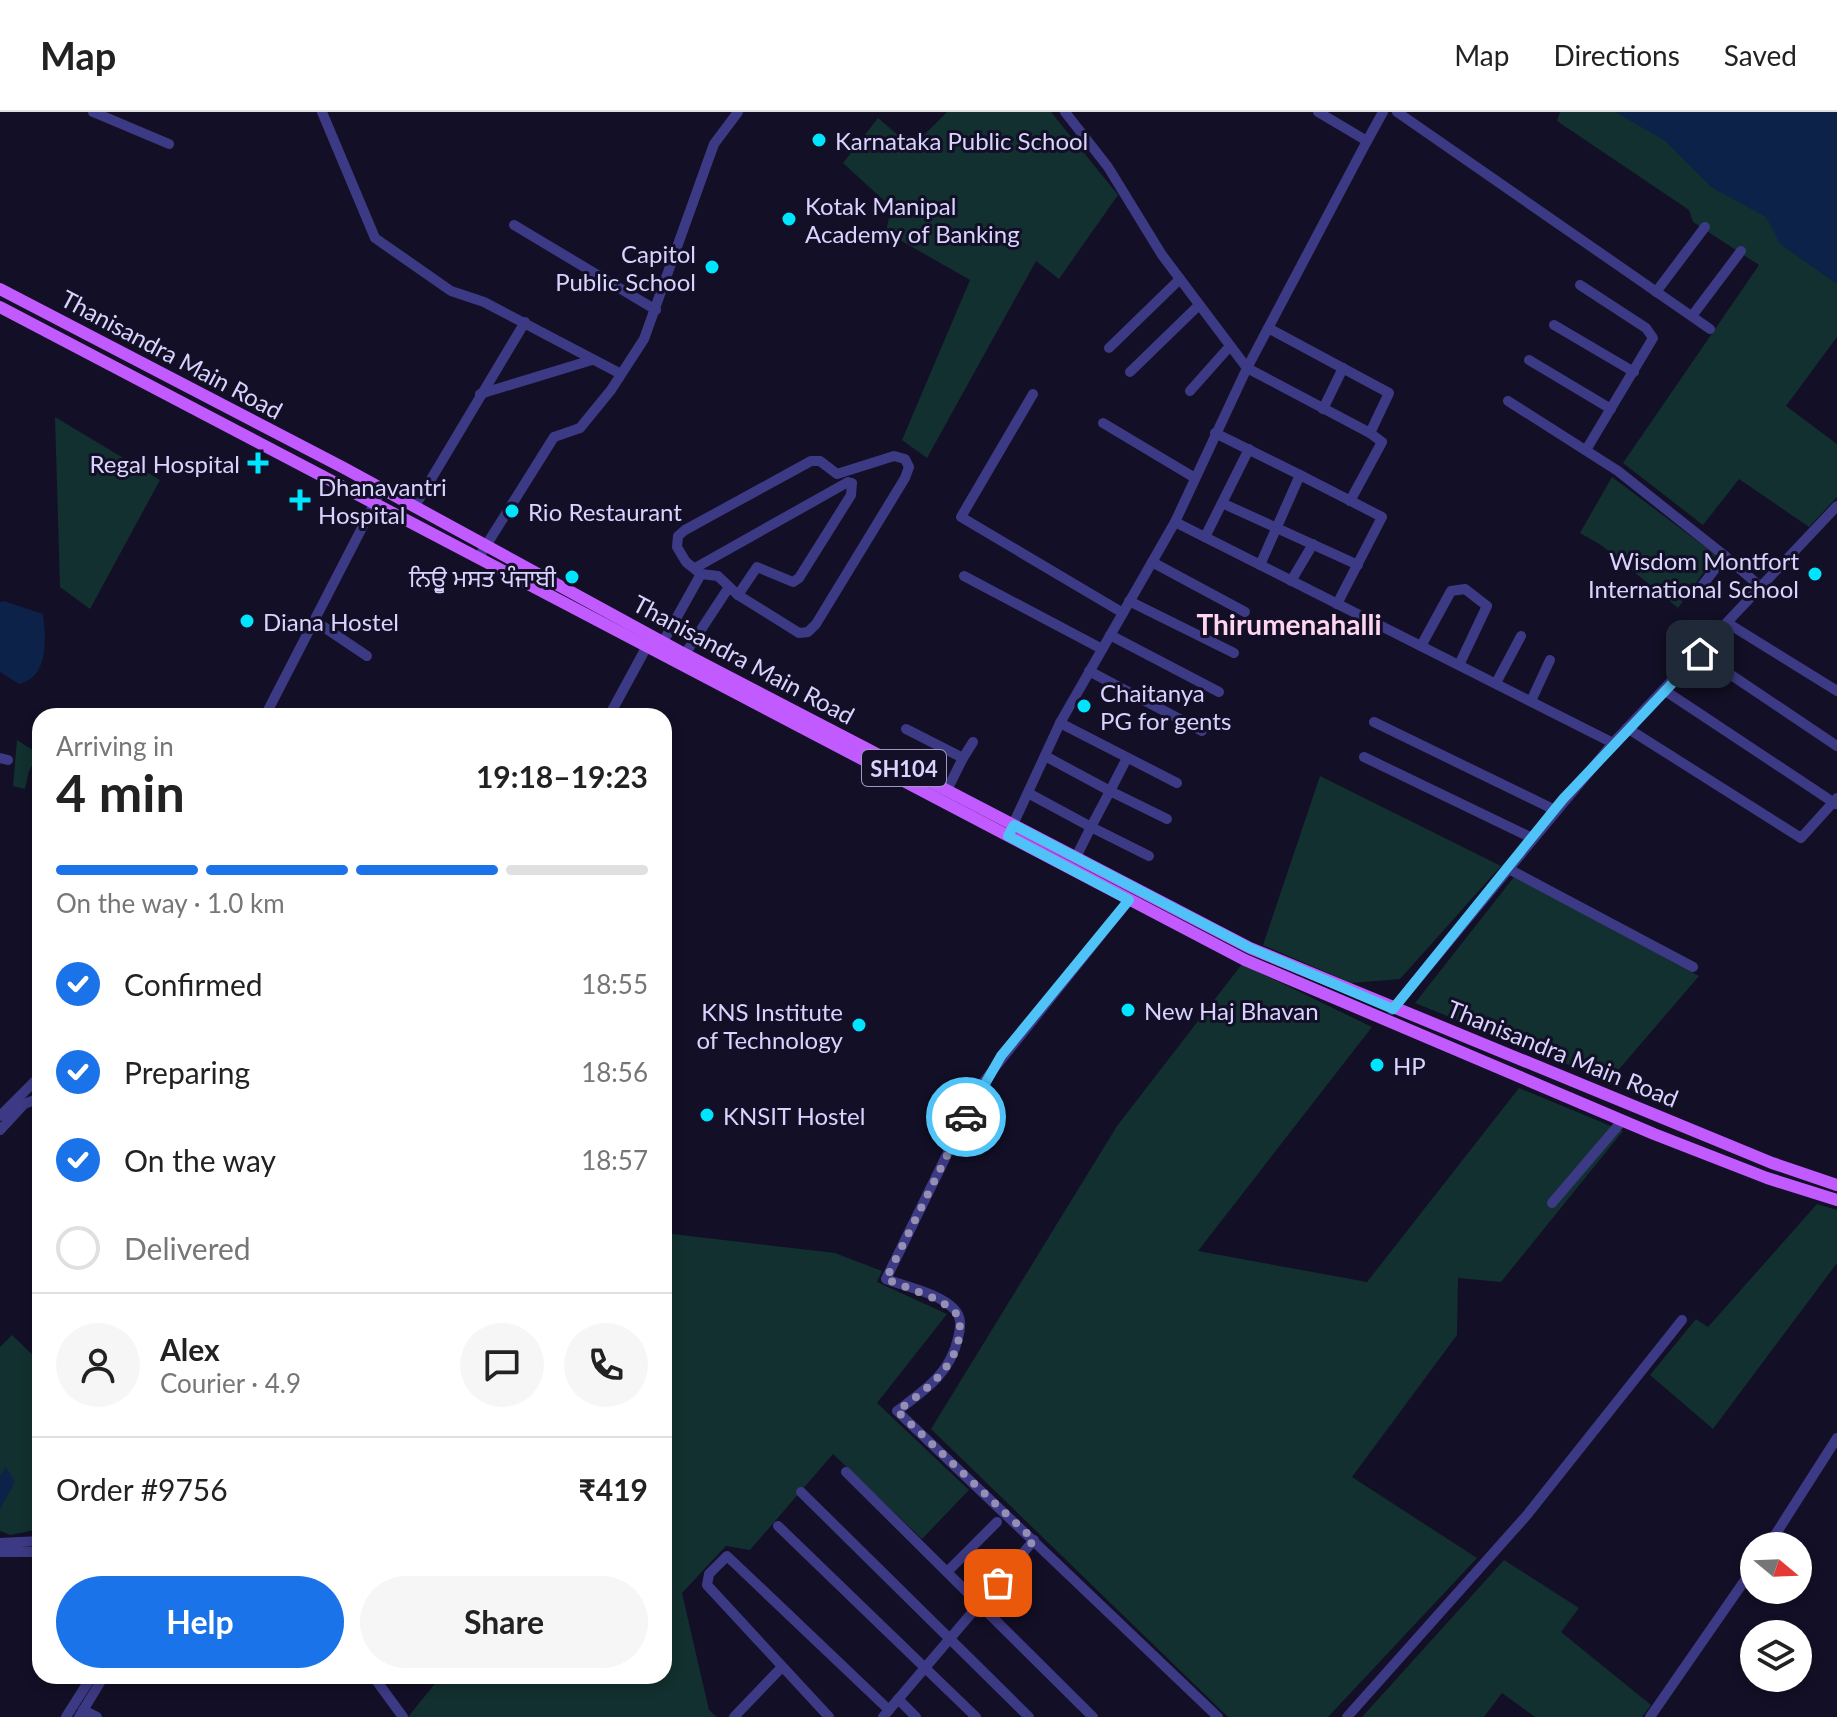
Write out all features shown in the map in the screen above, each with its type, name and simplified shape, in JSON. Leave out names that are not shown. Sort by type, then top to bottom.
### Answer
[{"type":"main road","name":"Thanisandra Main Road","points":[[0,289],[482,552],[646,648],[1011,831],[1076,857],[1250,948],[1772,1163],[1837,1185]]},
{"type":"main road","name":"Thanisandra Main Road","points":[[0,307],[381,496],[415,506],[482,552],[947,790],[1129,900],[1245,960],[1622,1121],[1767,1178],[1837,1200]]},
{"type":"street","points":[[93,112],[169,144]]},
{"type":"street","points":[[322,112],[372,234],[451,291],[472,296],[621,374]]},
{"type":"street","points":[[482,552],[554,437],[580,428],[644,339],[714,144],[738,112]]},
{"type":"street","points":[[1065,112],[1108,167],[1180,279],[1247,368],[1370,433],[1382,443],[1350,501]]},
{"type":"street","points":[[1318,112],[1367,141]]},
{"type":"street","points":[[1011,831],[1060,723],[1175,522],[1247,368],[1383,112]]},
{"type":"street","points":[[1397,112],[1710,329]]},
{"type":"street","points":[[514,225],[656,310]]},
{"type":"street","points":[[1656,292],[1705,227]]},
{"type":"street","points":[[1692,316],[1741,251]]},
{"type":"street","points":[[1109,348],[1180,279]]},
{"type":"street","points":[[1580,285],[1652,332],[1651,344],[1586,450]]},
{"type":"street","points":[[1130,372],[1199,305]]},
{"type":"street","points":[[415,506],[525,322]]},
{"type":"street","points":[[1554,325],[1634,372]]},
{"type":"street","points":[[1268,328],[1389,393],[1370,433]]},
{"type":"street","points":[[1190,391],[1230,346]]},
{"type":"street","points":[[480,394],[592,360]]},
{"type":"street","points":[[1529,360],[1611,409]]},
{"type":"street","points":[[1323,409],[1343,368]]},
{"type":"street","points":[[1033,394],[961,517],[1123,613]]},
{"type":"street","points":[[1508,401],[1586,450],[1677,515],[1762,588]]},
{"type":"street","points":[[1103,423],[1195,478]]},
{"type":"street","points":[[1215,433],[1382,517],[1337,604]]},
{"type":"street","points":[[1205,537],[1249,449]]},
{"type":"street","points":[[894,456],[905,459],[909,467],[905,478],[816,624],[808,632],[799,633],[729,587],[718,576],[698,571],[686,562],[677,547],[678,536],[811,461],[820,461],[837,474],[894,456]]},
{"type":"street","points":[[1260,565],[1300,475]]},
{"type":"street","points":[[663,642],[698,571],[848,482],[852,483],[851,495],[799,578],[793,582],[757,567],[738,595]]},
{"type":"street","points":[[270,708],[318,623],[381,496]]},
{"type":"street","points":[[276,708],[381,496]]},
{"type":"street","points":[[1222,503],[1358,565]]},
{"type":"street","points":[[1383,1021],[1613,743],[1729,624],[1837,506]]},
{"type":"street","points":[[1175,522],[1613,743]]},
{"type":"street","points":[[1291,581],[1313,544]]},
{"type":"street","points":[[1698,591],[1725,556]]},
{"type":"street","points":[[1152,562],[1245,612]]},
{"type":"street","points":[[964,576],[1102,649]]},
{"type":"street","points":[[685,654],[729,587]]},
{"type":"street","points":[[1421,646],[1451,591],[1465,589],[1487,606],[1459,665]]},
{"type":"street","points":[[1129,601],[1234,653]]},
{"type":"street","points":[[318,623],[367,656]]},
{"type":"street","points":[[1729,624],[1837,691]]},
{"type":"street","points":[[1110,635],[1219,692]]},
{"type":"street","points":[[1496,683],[1521,636]]},
{"type":"street","points":[[613,708],[646,648]]},
{"type":"street","points":[[1700,654],[1837,746]]},
{"type":"street","points":[[1531,701],[1550,660]]},
{"type":"street","points":[[1089,671],[1202,731]]},
{"type":"street","points":[[1627,728],[1801,838],[1836,801],[1664,690]]},
{"type":"street","points":[[1374,722],[1555,810]]},
{"type":"street","points":[[1060,723],[1177,783]]},
{"type":"street","points":[[906,729],[963,758]]},
{"type":"street","points":[[947,790],[973,742]]},
{"type":"street","points":[[1045,756],[1167,819]]},
{"type":"street","points":[[1364,757],[1532,838]]},
{"type":"street","points":[[1076,857],[1127,758]]},
{"type":"street","points":[[1028,793],[1149,856]]},
{"type":"street","points":[[1507,868],[1693,967]]},
{"type":"street","points":[[1129,900],[981,1085],[886,1279],[952,1306],[959,1316],[961,1327],[943,1375],[897,1411],[1218,1717]]},
{"type":"street","points":[[0,1116],[32,1084]]},
{"type":"street","points":[[0,1130],[24,1104],[32,1101]]},
{"type":"street","points":[[1552,1203],[1622,1121]]},
{"type":"street","points":[[1347,1717],[1527,1515],[1682,1320]]},
{"type":"street","points":[[1777,1532],[1837,1438]]},
{"type":"street","points":[[846,1472],[1093,1717]]},
{"type":"street","points":[[801,1492],[1029,1717]]},
{"type":"street","points":[[947,1572],[997,1522]]},
{"type":"street","points":[[778,1526],[976,1717]]},
{"type":"street","points":[[829,1717],[707,1585],[709,1574],[727,1556],[886,1714],[1034,1540]]},
{"type":"street","points":[[0,1543],[32,1541]]},
{"type":"street","points":[[0,1552],[32,1552]]},
{"type":"street","points":[[1650,1717],[1740,1587]]},
{"type":"street","points":[[734,1717],[781,1668]]},
{"type":"street","points":[[66,1717],[87,1684]]},
{"type":"street","points":[[97,1717],[81,1714],[99,1684]]},
{"type":"street","points":[[379,1684],[403,1717]]},
{"type":"street","points":[[898,1699],[916,1717]]},
{"type":"green space","points":[[947,112],[1051,112],[1118,195],[1059,279],[1036,261],[927,458],[902,440],[970,280],[886,232],[891,207],[843,163],[878,118],[912,147]]},
{"type":"green space","points":[[1560,112],[1837,112],[1837,337],[1786,406],[1837,444],[1837,497],[1809,527],[1739,479],[1703,525],[1623,463],[1759,265],[1693,222],[1689,210],[1557,121]]},
{"type":"green space","points":[[55,417],[160,480],[90,609],[60,587]]},
{"type":"green space","points":[[1612,477],[1716,555],[1678,608],[1601,545],[1580,533]]},
{"type":"green space","points":[[17,740],[32,750],[32,766],[25,789],[13,786]]},
{"type":"green space","points":[[1320,776],[1501,866],[1400,979],[1351,983],[1263,945]]},
{"type":"green space","points":[[1514,877],[1699,976],[1609,1081],[1415,1003]]},
{"type":"green space","points":[[1242,964],[1372,1027],[1198,1251],[1367,1282],[1519,1088],[1623,1131],[1501,1282],[1458,1278],[1457,1335],[1352,1477],[1477,1558],[1328,1717],[1228,1717],[931,1429],[1117,1126]]},
{"type":"green space","points":[[1817,1204],[1837,1210],[1837,1263],[1713,1429],[1650,1375],[1696,1319],[1708,1327]]},
{"type":"green space","points":[[672,1234],[835,1253],[882,1271],[877,1282],[947,1314],[877,1403],[969,1490],[922,1539],[833,1454],[750,1550],[726,1546],[682,1593],[709,1710],[717,1717],[408,1717],[435,1684],[672,1684]]},
{"type":"green space","points":[[12,1335],[32,1354],[32,1531],[10,1535],[0,1531],[0,1347]]},
{"type":"green space","points":[[1504,1560],[1579,1608],[1561,1632],[1651,1705],[1642,1717],[1535,1717],[1502,1693],[1484,1717],[1362,1717]]},
{"type":"water","points":[[1615,112],[1837,112],[1837,284],[1780,244],[1766,217],[1711,187],[1664,140]]},
{"type":"water","points":[[0,602],[43,614],[45,645],[41,665],[36,674],[19,684],[0,672]]},
{"type":"water","points":[[6,1467],[15,1482],[0,1509],[0,1476]]},
{"type":"way so far","points":[[966,1117],[886,1279],[952,1306],[959,1316],[961,1327],[957,1344],[943,1375],[897,1411],[1034,1540],[998,1583]]},
{"type":"place","name":"Karnataka Public School","points":[[819,140]]},
{"type":"place","name":"Kotak Manipal Academy of Banking","points":[[789,219]]},
{"type":"place","name":"Capitol Public School","points":[[712,267]]},
{"type":"place","name":"Regal Hospital","points":[[258,463]]},
{"type":"place","name":"Dhanavantri Hospital","points":[[300,500]]},
{"type":"place","name":"Rio Restaurant","points":[[512,511]]},
{"type":"place","name":"Wisdom Montfort International School","points":[[1815,574]]},
{"type":"place","name":"ਨਿਉੁੂ ਮਸਤ ਪੰਜਾਬੀ","points":[[572,577]]},
{"type":"place","name":"Diana Hostel","points":[[247,621]]},
{"type":"place","name":"Chaitanya PG for gents","points":[[1084,706]]},
{"type":"place","name":"New Haj Bhavan","points":[[1128,1010]]},
{"type":"place","name":"KNS Institute of Technology","points":[[859,1025]]},
{"type":"place","name":"HP","points":[[1377,1065]]},
{"type":"place","name":"KNSIT Hostel","points":[[707,1115]]},
{"type":"district","name":"Thirumenahalli","points":[[1289,624]]},
{"type":"route","points":[[966,1117],[981,1085],[1001,1056],[1129,900],[1008,836],[1014,825],[1250,948],[1393,1009],[1563,799],[1700,654]]}]
